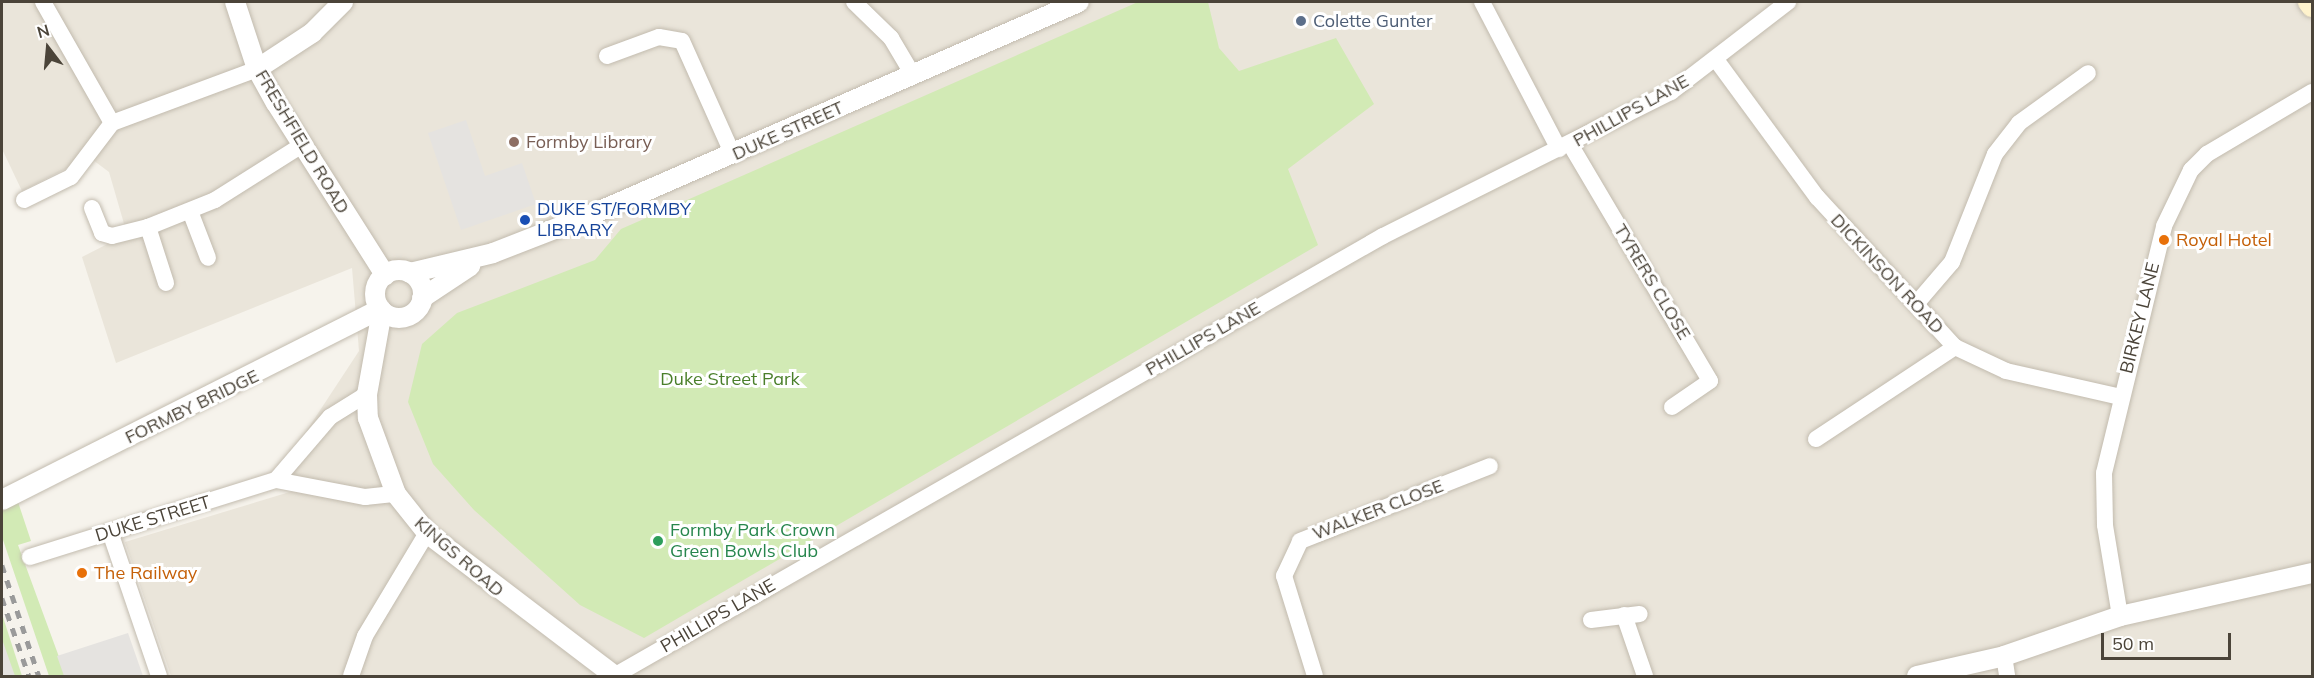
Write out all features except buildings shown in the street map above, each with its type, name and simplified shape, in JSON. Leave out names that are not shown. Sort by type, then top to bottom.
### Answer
[{"type":"main road","points":[[2309,2],[2313,6]]},
{"type":"street","points":[[43,2],[112,123]]},
{"type":"street","name":"FRESHFIELD ROAD","points":[[235,2],[257,69],[302,145],[385,275]]},
{"type":"street","points":[[24,200],[71,177],[112,123],[257,69],[312,33],[343,2]]},
{"type":"street","points":[[854,2],[891,38],[913,75]]},
{"type":"street","name":"DUKE STREET","points":[[410,273],[493,253],[733,155],[1079,2]]},
{"type":"street","points":[[1482,2],[1565,147]]},
{"type":"street","name":"PHILLIPS LANE","points":[[615,676],[1383,236],[1565,147],[1717,61],[1788,2]]},
{"type":"street","points":[[608,56],[659,37],[682,40],[733,155]]},
{"type":"street","name":"DICKINSON ROAD","points":[[1717,61],[1817,197],[1955,347],[2006,371],[2120,397]]},
{"type":"street","points":[[1916,304],[1952,262],[1995,154],[2013,130],[2088,73]]},
{"type":"street","name":"BIRKEY LANE","points":[[2120,616],[2105,525],[2104,483],[2120,397],[2164,226],[2191,170],[2228,139],[2313,92]]},
{"type":"street","points":[[92,208],[102,233],[111,236],[148,227],[190,211],[302,145]]},
{"type":"street","name":"TYRERS CLOSE","points":[[1565,147],[1710,381],[1672,407]]},
{"type":"street","points":[[190,211],[208,258]]},
{"type":"street","points":[[148,227],[166,283]]},
{"type":"street","name":"DUKE STREET","points":[[422,298],[493,253]]},
{"type":"street","points":[[410,273],[420,284],[422,298],[402,317],[381,310],[376,287],[385,275],[410,273]]},
{"type":"street","name":"KINGS ROAD","points":[[381,310],[367,393],[375,442],[396,494],[427,533],[615,676]]},
{"type":"street","name":"FORMBY BRIDGE","points":[[2,500],[381,310]]},
{"type":"street","name":"KINGS ROAD","points":[[374,357],[402,317]]},
{"type":"street","points":[[1816,439],[1955,347]]},
{"type":"street","points":[[276,480],[330,417],[367,393]]},
{"type":"street","name":"WALKER CLOSE","points":[[1315,676],[1284,576],[1300,541],[1490,466]]},
{"type":"street","name":"DUKE STREET","points":[[30,557],[276,480],[365,497],[396,494]]},
{"type":"street","points":[[110,532],[159,676]]},
{"type":"street","points":[[351,676],[365,636],[427,533]]},
{"type":"street","points":[[1917,676],[2004,656],[2120,616],[2313,573]]},
{"type":"street","points":[[1591,620],[1632,614],[1645,676]]},
{"type":"street","points":[[2004,656],[2007,676]]},
{"type":"shaded area","points":[[2,2],[2312,2],[2312,676],[171,676],[125,542],[293,491],[284,465],[359,351],[352,268],[116,363],[82,257],[127,234],[109,172],[89,157],[22,191],[2,149]]},
{"type":"shaded area","points":[[466,120],[485,176],[522,163],[536,204],[461,230],[428,133]]},
{"type":"shaded area","points":[[128,633],[143,676],[64,676],[57,656]]},
{"type":"shaded area","points":[[2,639],[15,676],[2,676]]},
{"type":"green space","name":"Duke Street Park","points":[[1138,2],[1208,2],[1219,48],[1239,71],[1336,38],[1374,104],[1288,169],[1318,245],[644,638],[580,605],[474,510],[433,464],[408,402],[422,344],[457,313],[595,260],[621,229]]},
{"type":"green space","points":[[15,493],[31,541],[18,545],[66,676],[49,676],[2,537],[2,500]]},
{"type":"green space","points":[[2,614],[22,676],[9,676],[2,654]]},
{"type":"railway","points":[[2,565],[39,676]]},
{"type":"railway","points":[[2,598],[29,676]]},
{"type":"place","name":"Colette Gunter","points":[[1301,21]]},
{"type":"place","name":"Formby Library","points":[[514,142]]},
{"type":"place","name":"DUKE ST/FORMBY LIBRARY","points":[[525,220]]},
{"type":"place","name":"Royal Hotel","points":[[2164,240]]},
{"type":"place","name":"Formby Park Crown Green Bowls Club","points":[[658,541]]},
{"type":"place","name":"The Railway","points":[[82,573]]}]
